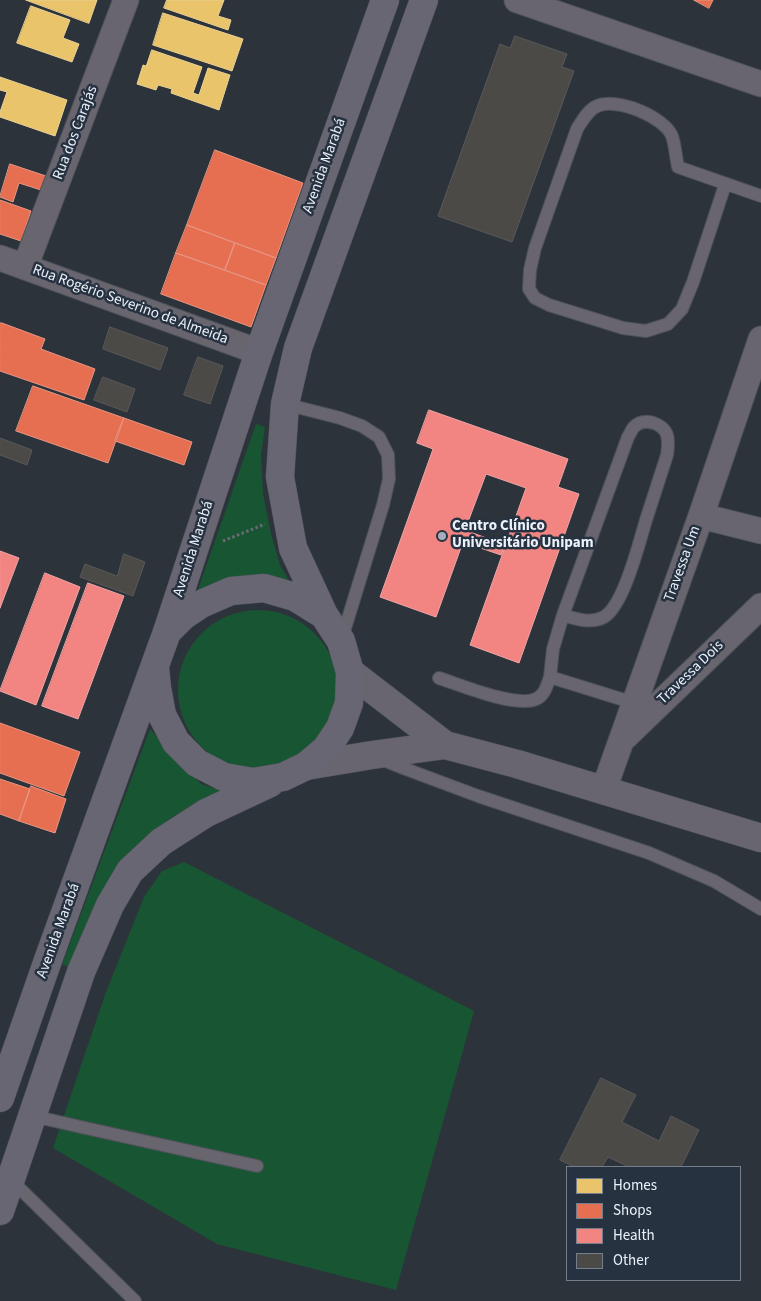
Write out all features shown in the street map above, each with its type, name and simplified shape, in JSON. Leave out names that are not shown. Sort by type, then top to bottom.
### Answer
[{"type":"main road","name":"Avenida Marabá","points":[[0,1098],[51,951],[167,632],[259,352],[385,0]]},
{"type":"main road","points":[[0,1211],[82,972],[110,905],[130,871],[161,842],[206,813],[295,772],[326,750],[340,728],[349,703],[350,672],[340,641],[324,615],[293,548],[280,476],[285,404],[298,348],[424,0]]},
{"type":"main road","points":[[167,632],[183,616],[201,604],[231,591],[264,588],[295,597],[324,615]]},
{"type":"main road","points":[[155,664],[156,688],[162,715],[176,742],[197,763],[224,777],[253,782],[295,772]]},
{"type":"street","name":"Rua dos Carajás","points":[[25,267],[126,0]]},
{"type":"street","points":[[517,0],[761,84]]},
{"type":"street","name":"Rua Rogério Severino de Almeida","points":[[0,258],[259,352]]},
{"type":"street","name":"Travessa Um","points":[[604,789],[701,516],[761,339]]},
{"type":"street","points":[[701,516],[761,531]]},
{"type":"street","name":"Travessa Dois","points":[[621,740],[761,606]]},
{"type":"street","points":[[350,672],[445,745]]},
{"type":"street","points":[[295,772],[372,755],[445,745],[604,789],[761,838]]},
{"type":"lane","points":[[725,184],[693,282],[682,308],[668,324],[646,331],[623,328],[549,305],[535,298],[529,289],[530,270],[535,248],[577,129],[586,115],[597,106],[612,103],[637,109],[659,120],[672,136],[678,167],[761,196]]},
{"type":"lane","points":[[285,404],[340,418],[362,426],[379,437],[388,455],[389,479],[383,505],[340,641]]},
{"type":"lane","points":[[439,678],[514,701],[536,699],[543,694],[550,677],[553,649],[563,615],[628,437],[635,426],[643,422],[653,422],[662,427],[667,434],[669,444],[667,455],[632,567],[620,595],[612,609],[603,617],[582,621],[563,615]]},
{"type":"lane","points":[[550,677],[634,703]]},
{"type":"lane","points":[[372,755],[478,796],[649,853],[714,881],[761,909]]},
{"type":"lane","points":[[33,1116],[258,1166]]},
{"type":"lane","points":[[11,1180],[135,1301]]},
{"type":"path","points":[[222,542],[268,522]]},
{"type":"green space","points":[[256,424],[265,427],[261,455],[263,494],[271,534],[280,565],[292,586],[195,598]]},
{"type":"green space","points":[[258,610],[288,616],[309,628],[320,639],[332,660],[338,690],[332,720],[320,741],[309,752],[288,764],[258,770],[228,764],[207,752],[196,741],[184,720],[178,690],[184,660],[196,639],[207,628],[228,616]]},
{"type":"green space","points":[[150,729],[201,784],[229,793],[200,803],[171,818],[140,842],[114,874],[71,967],[62,965]]},
{"type":"green space","points":[[184,862],[474,1011],[396,1290],[217,1244],[53,1148],[106,992],[144,897],[162,871]]},
{"type":"building: Homes","points":[[26,0],[97,0],[89,23]]},
{"type":"building: Homes","points":[[167,0],[224,0],[218,16],[231,20],[228,30],[164,8]]},
{"type":"building: Homes","points":[[31,6],[70,20],[63,38],[79,44],[72,62],[17,43]]},
{"type":"building: Homes","points":[[163,13],[243,39],[232,71],[153,45]]},
{"type":"building: Homes","points":[[152,50],[202,67],[193,93],[199,95],[208,68],[230,75],[219,110],[171,93],[172,89],[158,85],[156,90],[137,84],[143,65],[146,66]]},
{"type":"building: Homes","points":[[0,77],[67,100],[55,136],[0,117],[7,92],[0,90]]},
{"type":"building: Shops","points":[[694,0],[713,0],[709,8]]},
{"type":"building: Shops","points":[[215,150],[303,183],[276,258],[187,225]]},
{"type":"building: Shops","points":[[10,164],[46,176],[41,190],[19,183],[13,202],[0,197]]},
{"type":"building: Shops","points":[[0,200],[31,211],[21,241],[0,234]]},
{"type":"building: Shops","points":[[187,225],[235,243],[225,270],[176,253]]},
{"type":"building: Shops","points":[[235,243],[276,258],[266,285],[225,270]]},
{"type":"building: Shops","points":[[176,253],[266,285],[251,327],[161,294]]},
{"type":"building: Shops","points":[[0,323],[45,339],[41,349],[95,369],[84,400],[0,371]]},
{"type":"building: Shops","points":[[33,386],[124,418],[108,463],[16,431]]},
{"type":"building: Shops","points":[[124,418],[192,442],[184,465],[115,441]]},
{"type":"building: Shops","points":[[0,723],[80,752],[64,796],[0,773]]},
{"type":"building: Shops","points":[[0,779],[30,789],[19,821],[0,814]]},
{"type":"building: Shops","points":[[31,786],[66,799],[55,833],[19,821]]},
{"type":"building: Health","name":"Centro Clínico Universitário Unipam","points":[[429,410],[568,459],[558,487],[579,494],[519,663],[470,645],[526,488],[486,474],[465,530],[505,545],[501,555],[463,542],[436,617],[380,597],[433,449],[417,443]]},
{"type":"building: Health","points":[[0,551],[19,558],[0,608]]},
{"type":"building: Health","points":[[45,573],[80,587],[36,705],[0,691]]},
{"type":"building: Health","points":[[88,583],[124,596],[78,719],[42,706]]},
{"type":"building: Other","points":[[515,36],[567,54],[562,67],[574,71],[512,242],[438,216],[500,44],[510,48]]},
{"type":"building: Other","points":[[110,327],[168,348],[160,370],[103,349]]},
{"type":"building: Other","points":[[198,357],[223,366],[210,404],[184,395]]},
{"type":"building: Other","points":[[103,377],[135,389],[127,412],[94,400]]},
{"type":"building: Other","points":[[0,438],[32,450],[27,465],[0,455]]},
{"type":"building: Other","points":[[124,554],[145,562],[133,596],[80,577],[85,564],[117,576]]},
{"type":"building: Other","points":[[601,1078],[636,1095],[622,1122],[659,1141],[671,1116],[699,1130],[681,1166],[627,1166],[608,1157],[603,1166],[572,1166],[560,1160]]},
{"type":"place","name":"Centro Clínico Universitário Unipam","points":[[442,536]]}]
